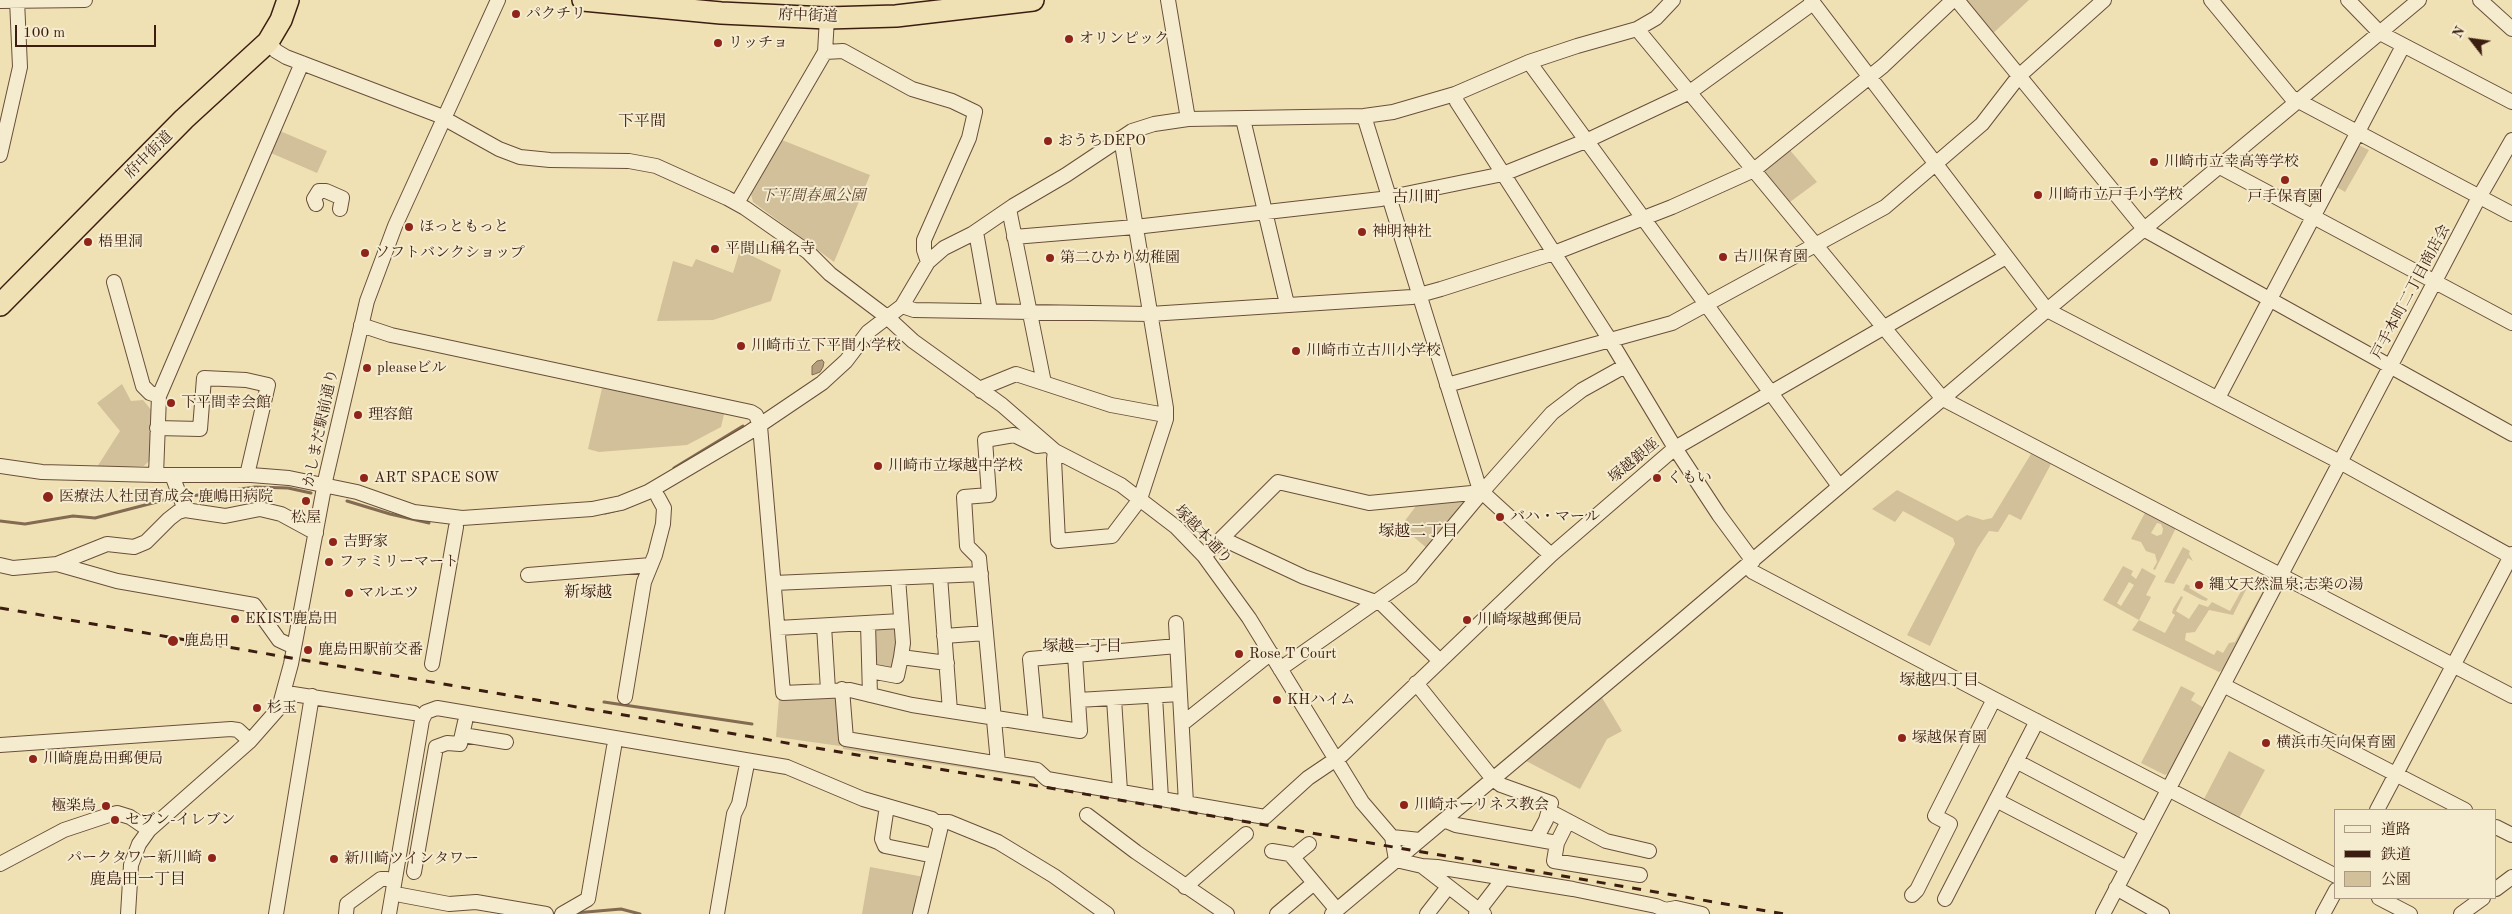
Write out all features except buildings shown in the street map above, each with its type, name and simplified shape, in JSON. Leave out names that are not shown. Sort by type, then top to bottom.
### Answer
[{"type":"highway","name":"府中街道","points":[[0,304],[184,119],[268,42],[281,20],[288,0]]},
{"type":"highway","name":"府中街道","points":[[583,0],[722,3],[827,8],[898,6],[945,0]]},
{"type":"highway","name":"府中街道","points":[[722,3],[827,18],[896,16],[1033,0]]},
{"type":"street","points":[[0,0],[85,0]]},
{"type":"street","name":"かしまだ駅前通り","points":[[128,914],[131,865],[139,844],[149,830],[250,741],[279,708],[285,691],[325,485],[361,325],[374,279],[392,234],[498,0]]},
{"type":"street","points":[[1168,0],[1188,119]]},
{"type":"street","points":[[0,466],[42,472],[247,475],[289,478],[356,492],[414,512],[462,518],[592,509],[621,503],[648,492],[760,426],[822,383],[846,361],[868,332],[902,306],[928,262],[944,248],[976,232],[1132,131],[1154,124],[1188,119],[1364,116],[1393,112],[1455,94],[1529,62],[1637,28],[1656,18],[1673,0]]},
{"type":"street","points":[[902,306],[914,310],[1150,314],[1419,295],[1554,252],[1643,219],[1754,170],[1869,77],[1955,0],[2145,230],[2512,434]]},
{"type":"street","points":[[1447,385],[1672,323],[1885,207],[1982,124],[2019,76],[2104,0]]},
{"type":"street","points":[[2211,0],[2291,97],[2512,214]]},
{"type":"street","points":[[2348,0],[2380,32],[2403,46],[2512,102]]},
{"type":"street","points":[[1272,851],[1290,854],[1335,912],[2047,310],[2419,0]]},
{"type":"street","points":[[2480,0],[2512,29]]},
{"type":"street","points":[[0,154],[20,67],[18,1]]},
{"type":"street","points":[[1014,237],[1135,227],[1388,198],[1504,174],[1588,140],[1690,92],[1812,2],[2047,310],[2340,462],[2512,556],[2378,809]]},
{"type":"street","points":[[737,203],[825,52],[827,18]]},
{"type":"street","points":[[1637,28],[1943,399],[2454,664],[2512,696]]},
{"type":"street","name":"塚越本通り","points":[[268,42],[276,51],[302,63],[445,119],[499,150],[520,157],[550,160],[630,161],[656,166],[737,203],[808,252],[830,274],[887,317],[913,342],[1002,405],[1051,448],[1100,473],[1140,499],[1176,526],[1204,556],[1271,653],[1334,760],[1362,802],[1392,836]]},
{"type":"street","points":[[2218,398],[2403,46]]},
{"type":"street","points":[[825,52],[843,51],[912,89],[952,101],[974,112],[969,138],[924,240],[924,250],[928,262]]},
{"type":"street","points":[[1529,62],[1588,140],[1643,219],[1772,392],[1839,486]]},
{"type":"street","points":[[156,475],[159,396],[302,63]]},
{"type":"street","points":[[1455,94],[1457,102],[1610,340],[1675,448],[1750,563],[1753,572],[2334,875]]},
{"type":"street","points":[[1364,116],[1478,484],[1482,492],[1551,554]]},
{"type":"street","points":[[1243,119],[1287,304]]},
{"type":"street","points":[[998,763],[979,558],[967,546],[964,497],[989,494],[985,440],[1014,435],[1037,446],[1051,448],[1054,459],[1058,541],[1112,536],[1140,499],[1166,415],[1121,138]]},
{"type":"street","name":"戸手本町二丁目商店会","points":[[2103,914],[2479,197],[2485,190],[2512,140]]},
{"type":"street","points":[[2220,167],[2512,323]]},
{"type":"street","points":[[316,204],[314,199],[319,191],[326,191],[342,198],[340,209]]},
{"type":"street","points":[[1009,209],[1044,383]]},
{"type":"street","points":[[976,232],[990,311]]},
{"type":"street","name":"塚越銀座","points":[[835,690],[846,739],[1037,770],[1047,779],[1265,817],[1308,778],[1342,755],[1551,554],[1675,448],[2006,257]]},
{"type":"street","points":[[114,282],[143,386],[150,393],[159,396]]},
{"type":"street","points":[[361,325],[391,335],[751,412],[756,415],[760,426],[782,693],[835,690],[950,711],[995,716],[1080,731],[1075,655]]},
{"type":"street","points":[[1280,670],[1411,577],[1482,492],[1552,413],[1582,390],[1625,366]]},
{"type":"street","points":[[982,391],[984,387],[1016,374],[1111,405],[1166,415]]},
{"type":"street","points":[[158,428],[200,429],[204,378],[246,380],[268,385],[247,475]]},
{"type":"street","points":[[172,475],[185,510]]},
{"type":"street","points":[[1204,556],[1278,482],[1369,503],[1482,492]]},
{"type":"street","points":[[625,697],[644,582],[661,532],[664,508],[658,497]]},
{"type":"street","points":[[0,565],[13,568],[56,564],[107,544],[124,548],[140,544],[156,534],[178,512],[185,510],[225,516],[260,509],[281,514],[316,533]]},
{"type":"street","points":[[432,664],[456,527]]},
{"type":"street","points":[[1223,539],[1304,577],[1377,602],[1440,661]]},
{"type":"street","points":[[56,564],[117,582],[254,605],[279,640],[294,647]]},
{"type":"street","points":[[528,575],[651,565]]},
{"type":"street","points":[[774,583],[981,574]]},
{"type":"street","points":[[940,576],[950,711]]},
{"type":"street","points":[[870,671],[897,676],[903,643],[898,578]]},
{"type":"street","points":[[778,628],[868,624],[900,620]]},
{"type":"street","points":[[1176,623],[1186,803]]},
{"type":"street","points":[[868,624],[870,695]]},
{"type":"street","points":[[824,626],[835,690]]},
{"type":"street","points":[[944,636],[986,633]]},
{"type":"street","points":[[1036,723],[1030,659],[1177,646]]},
{"type":"street","points":[[1182,724],[1271,653]]},
{"type":"street","points":[[901,657],[946,663]]},
{"type":"street","points":[[1416,684],[1493,779],[1501,785],[1551,803],[1536,839]]},
{"type":"street","points":[[2223,685],[2463,809]]},
{"type":"street","points":[[293,694],[414,713]]},
{"type":"street","points":[[1078,700],[1180,694]]},
{"type":"street","points":[[276,914],[312,696]]},
{"type":"street","points":[[1155,696],[1161,799]]},
{"type":"street","points":[[1114,699],[1120,791]]},
{"type":"street","points":[[1912,895],[1917,890],[1950,824],[1935,816],[1994,699]]},
{"type":"street","points":[[389,914],[422,720],[431,709],[787,767],[863,799],[939,824],[949,822],[998,842],[1062,881],[1107,914]]},
{"type":"street","points":[[1945,899],[2037,721]]},
{"type":"street","points":[[0,745],[231,729],[238,730],[250,741]]},
{"type":"street","points":[[414,872],[436,747],[447,743],[460,744],[464,729],[506,742]]},
{"type":"street","points":[[562,914],[588,899],[614,747]]},
{"type":"street","points":[[2016,761],[2147,830]]},
{"type":"street","points":[[717,914],[734,814],[739,804],[746,769]]},
{"type":"street","points":[[1996,800],[2127,868]]},
{"type":"street","points":[[887,806],[882,839],[885,846],[934,856]]},
{"type":"street","points":[[1549,811],[1606,841],[1649,850]]},
{"type":"street","points":[[0,864],[64,830],[109,814],[117,813],[130,817],[149,830]]},
{"type":"street","points":[[1087,815],[1186,887],[1227,914]]},
{"type":"street","points":[[1444,820],[1456,825],[1557,843]]},
{"type":"street","points":[[1568,821],[1557,843],[1554,861],[1640,875]]},
{"type":"street","points":[[920,914],[934,856],[939,824]]},
{"type":"street","points":[[2497,827],[2512,835]]},
{"type":"street","points":[[1186,887],[1246,834]]},
{"type":"street","points":[[1396,860],[1392,836],[1420,840]]},
{"type":"street","points":[[1293,858],[1309,844]]},
{"type":"street","points":[[1396,860],[1422,866],[1572,889],[1626,907],[1669,912],[1676,908],[1702,914]]},
{"type":"street","points":[[1422,866],[1480,913],[1503,879]]},
{"type":"street","points":[[2497,888],[2512,877]]},
{"type":"street","points":[[346,914],[348,904],[381,879],[387,880]]},
{"type":"street","points":[[1277,914],[1314,883]]},
{"type":"street","points":[[1427,914],[1448,887]]},
{"type":"street","points":[[2116,888],[2162,914]]},
{"type":"street","points":[[2323,914],[2334,894]]},
{"type":"street","points":[[401,895],[449,904],[476,902],[545,914]]},
{"type":"street","points":[[2380,899],[2410,914]]},
{"type":"street","points":[[2461,914],[2482,899]]},
{"type":"green space","points":[[1961,0],[2029,0],[1990,36]]},
{"type":"green space","points":[[280,131],[327,151],[317,173],[271,153],[269,149]]},
{"type":"green space","name":"下平間春風公園","points":[[782,140],[870,175],[834,262],[753,202],[751,194]]},
{"type":"green space","points":[[2356,144],[2369,150],[2345,192],[2335,186]]},
{"type":"green space","points":[[1789,149],[1817,182],[1790,202],[1764,171]]},
{"type":"green space","points":[[740,250],[781,270],[771,301],[713,320],[657,321],[673,261],[692,267],[696,259],[733,273]]},
{"type":"green space","points":[[122,384],[131,401],[143,400],[152,411],[152,458],[144,466],[97,467],[120,431],[97,403]]},
{"type":"green space","points":[[603,384],[725,410],[721,427],[687,445],[599,452],[588,449]]},
{"type":"green space","points":[[2031,454],[2051,464],[2021,520],[2009,514],[1998,532],[1989,531],[1977,549],[1930,646],[1907,635],[1955,544],[1953,538],[1903,511],[1895,522],[1872,509],[1897,490],[1957,521],[1967,515],[1983,520],[1992,518]]},
{"type":"green space","points":[[1476,494],[1429,550],[1401,526],[1419,502]]},
{"type":"green space","points":[[2146,511],[2199,539],[2176,528],[2155,570],[2153,569],[2157,562],[2155,554],[2146,551],[2141,542],[2131,539]],"holes":[[[2157,523],[2161,524],[2162,534],[2157,536],[2151,533]]]},
{"type":"green space","points":[[2183,547],[2190,551],[2189,554],[2193,561],[2188,558],[2174,584],[2164,582]]},
{"type":"green space","points":[[2123,566],[2133,571],[2131,575],[2136,579],[2142,568],[2156,576],[2146,595],[2151,597],[2139,620],[2103,600]],"holes":[[[2129,582],[2134,585],[2121,606],[2117,603]]]},
{"type":"green space","points":[[2267,571],[2277,577],[2226,668],[2219,672],[2132,630],[2139,620],[2165,633],[2175,615],[2172,613],[2173,609],[2181,596],[2183,597],[2176,611],[2189,619],[2199,604],[2208,607],[2212,602],[2230,611],[2249,577],[2252,578],[2233,615],[2209,610],[2195,632],[2186,633],[2185,640],[2214,655],[2217,650],[2223,653],[2229,643],[2235,642],[2266,585],[2261,582]]},
{"type":"green space","points":[[2186,584],[2190,586],[2189,588],[2208,599],[2206,601],[2200,599],[2183,590]]},
{"type":"green space","points":[[896,626],[900,644],[893,671],[873,667],[871,628]]},
{"type":"green space","points":[[2181,686],[2195,693],[2191,700],[2204,708],[2169,773],[2165,775],[2141,763]]},
{"type":"green space","points":[[1601,696],[1622,731],[1607,739],[1580,789],[1526,761]]},
{"type":"green space","points":[[839,697],[840,746],[776,737],[779,699]]},
{"type":"green space","points":[[843,744],[1031,773],[1043,780],[843,749]]},
{"type":"green space","points":[[2229,751],[2265,770],[2239,818],[2204,799]]},
{"type":"green space","points":[[870,867],[924,877],[915,914],[862,914]]},
{"type":"shaded area","points":[[822,360],[824,362],[820,372],[812,375],[812,366],[817,361]]},
{"type":"waterway","points":[[674,468],[743,426]]},
{"type":"waterway","points":[[184,497],[255,487],[288,488],[311,493]]},
{"type":"waterway","points":[[0,521],[25,524],[73,516],[95,518],[176,497]]},
{"type":"waterway","points":[[347,501],[429,523]]},
{"type":"waterway","points":[[605,513],[621,509]]},
{"type":"waterway","points":[[604,702],[752,724]]},
{"type":"waterway","points":[[575,913],[621,909],[640,914]]},
{"type":"railway","points":[[0,608],[1784,914]]},
{"type":"place","name":"パクチリ","points":[[516,14]]},
{"type":"place","name":"オリンピック","points":[[1069,39]]},
{"type":"place","name":"リッチョ","points":[[718,43]]},
{"type":"place","name":"おうちDEPO","points":[[1048,141]]},
{"type":"place","name":"川崎市立幸高等学校","points":[[2154,162]]},
{"type":"place","name":"戸手保育園","points":[[2285,180]]},
{"type":"place","name":"川崎市立戸手小学校","points":[[2038,195]]},
{"type":"place","name":"ほっともっと","points":[[409,227]]},
{"type":"place","name":"神明神社","points":[[1362,232]]},
{"type":"place","name":"梧里洞","points":[[88,242]]},
{"type":"place","name":"平間山稱名寺","points":[[715,249]]},
{"type":"place","name":"ソフトバンクショップ","points":[[365,253]]},
{"type":"place","name":"古川保育園","points":[[1723,257]]},
{"type":"place","name":"第二ひかり幼稚園","points":[[1050,258]]},
{"type":"place","name":"川崎市立下平間小学校","points":[[741,346]]},
{"type":"place","name":"川崎市立古川小学校","points":[[1296,351]]},
{"type":"place","name":"pleaseビル","points":[[367,368]]},
{"type":"place","name":"下平間幸会館","points":[[171,403]]},
{"type":"place","name":"理容館","points":[[358,415]]},
{"type":"place","name":"川崎市立塚越中学校","points":[[878,466]]},
{"type":"place","name":"ART SPACE SOW","points":[[364,478]]},
{"type":"place","name":"くもい","points":[[1657,478]]},
{"type":"place","name":"医療法人社団育成会 鹿嶋田病院","points":[[48,497]]},
{"type":"place","name":"松屋","points":[[306,501]]},
{"type":"place","name":"バハ・マール","points":[[1500,517]]},
{"type":"place","name":"吉野家","points":[[333,542]]},
{"type":"place","name":"ファミリーマート","points":[[329,562]]},
{"type":"place","name":"縄文天然温泉;志楽の湯","points":[[2199,585]]},
{"type":"place","name":"マルエツ","points":[[349,593]]},
{"type":"place","name":"EKIST鹿島田","points":[[235,619]]},
{"type":"place","name":"川崎塚越郵便局","points":[[1467,620]]},
{"type":"place","name":"鹿島田","points":[[173,641]]},
{"type":"place","name":"鹿島田駅前交番","points":[[308,650]]},
{"type":"place","name":"Rose T Court","points":[[1239,654]]},
{"type":"place","name":"KHハイム","points":[[1277,700]]},
{"type":"place","name":"杉玉","points":[[257,708]]},
{"type":"place","name":"塚越保育園","points":[[1902,738]]},
{"type":"place","name":"横浜市矢向保育園","points":[[2266,743]]},
{"type":"place","name":"川崎鹿島田郵便局","points":[[33,759]]},
{"type":"place","name":"川崎ホーリネス教会","points":[[1404,805]]},
{"type":"place","name":"極楽鳥","points":[[106,806]]},
{"type":"place","name":"セブン-イレブン","points":[[115,820]]},
{"type":"place","name":"パークタワー新川崎","points":[[212,858]]},
{"type":"place","name":"新川崎ツインタワー","points":[[334,859]]},
{"type":"district","name":"下平間","points":[[642,122]]},
{"type":"district","name":"古川町","points":[[1416,198]]},
{"type":"district","name":"塚越二丁目","points":[[1418,532]]},
{"type":"district","name":"新塚越","points":[[588,593]]},
{"type":"district","name":"塚越一丁目","points":[[1082,647]]},
{"type":"district","name":"塚越四丁目","points":[[1939,681]]},
{"type":"district","name":"鹿島田一丁目","points":[[138,880]]}]
